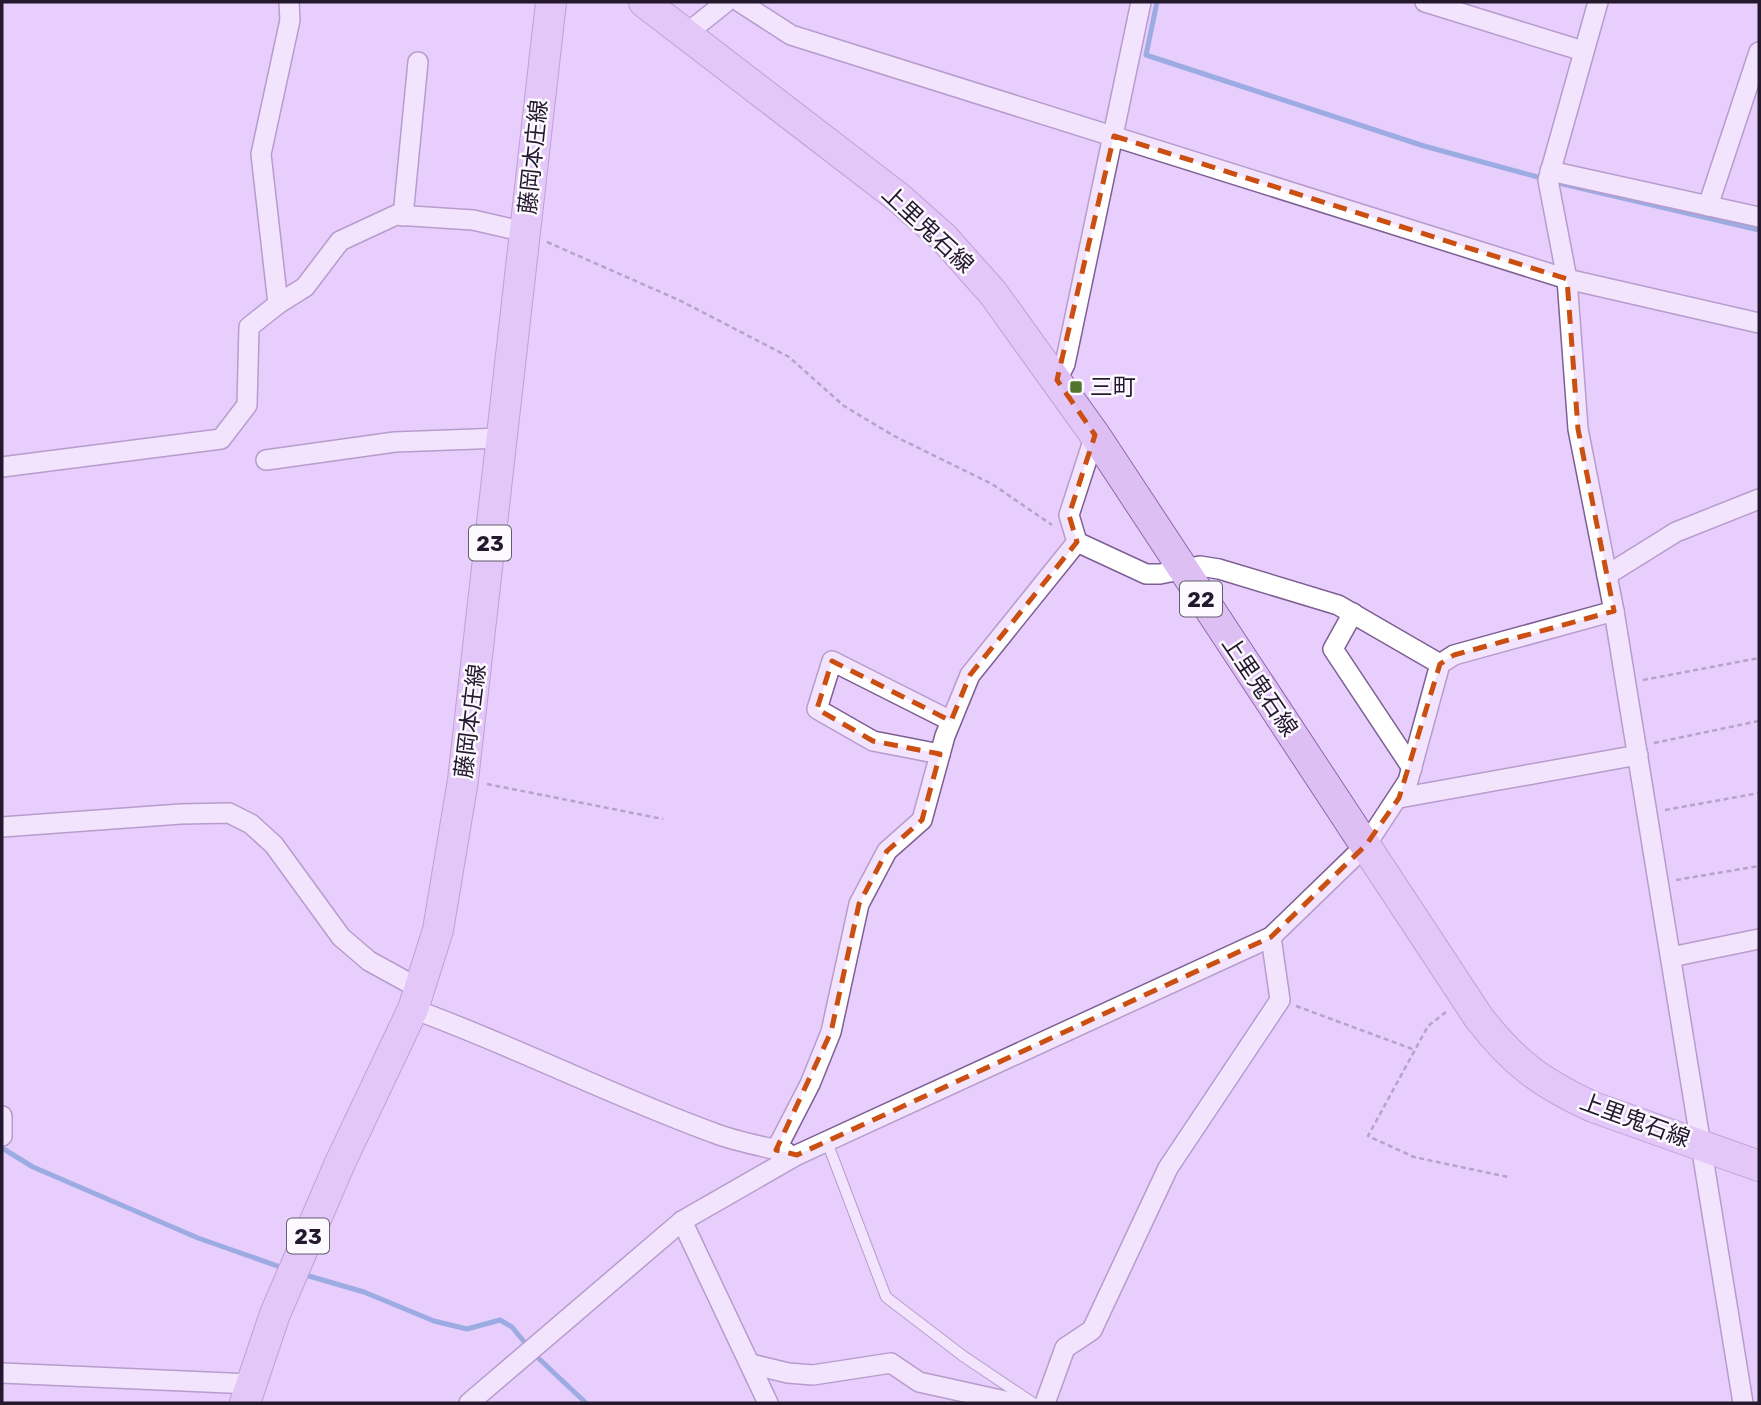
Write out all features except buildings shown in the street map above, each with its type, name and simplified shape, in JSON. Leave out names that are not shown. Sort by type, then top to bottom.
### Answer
[{"type":"main road","name":"藤岡本庄線","points":[[248,1394],[280,1302],[340,1163],[417,999],[438,930],[463,779],[551,2]]},
{"type":"main road","name":"上里鬼石線","points":[[644,2],[899,198],[944,238],[993,293],[1095,435],[1181,569],[1500,1045],[1523,1067],[1547,1084],[1593,1107],[1759,1166]]},
{"type":"street","points":[[278,304],[261,154],[290,20],[289,2]]},
{"type":"street","points":[[686,34],[726,2]]},
{"type":"street","points":[[740,2],[791,35],[1567,279],[1759,323]]},
{"type":"street","points":[[1057,380],[1065,364],[1142,2]]},
{"type":"street","points":[[1424,2],[1583,51]]},
{"type":"street","points":[[1598,2],[1548,180],[1567,279],[1578,429],[1614,611],[1743,1403]]},
{"type":"street","points":[[1708,206],[1759,52]]},
{"type":"street","points":[[403,216],[418,62]]},
{"type":"street","points":[[1550,171],[1759,217]]},
{"type":"street","points":[[2,467],[221,439],[247,405],[249,327],[305,287],[340,241],[396,215],[473,220],[525,232]]},
{"type":"street","points":[[1095,435],[1069,515],[1077,542],[1146,574],[1200,566],[1219,569],[1338,605],[1440,664]]},
{"type":"street","points":[[266,460],[395,442],[502,438]]},
{"type":"street","points":[[1607,575],[1676,532],[1759,499]]},
{"type":"street","points":[[776,1150],[810,1084],[831,1032],[859,904],[887,851],[922,820],[940,754],[970,675],[1077,542]]},
{"type":"street","points":[[469,1403],[682,1221],[797,1155],[1271,937],[1366,845],[1399,798],[1412,768],[1440,664],[1454,655],[1614,611]]},
{"type":"street","points":[[1353,613],[1333,649],[1412,768]]},
{"type":"street","points":[[940,754],[873,741],[817,709],[832,661],[951,721]]},
{"type":"street","points":[[1399,798],[1637,751]]},
{"type":"street","points":[[2,827],[229,813],[251,824],[274,845],[341,937],[417,999],[475,1031],[649,1108],[716,1134],[797,1155]]},
{"type":"street","points":[[1045,1403],[1065,1348],[1092,1330],[1168,1168],[1280,1000],[1271,937]]},
{"type":"street","points":[[1671,957],[1759,939]]},
{"type":"street","points":[[2,1116],[2,1136]]},
{"type":"street","points":[[682,1221],[768,1403]]},
{"type":"street","points":[[751,1364],[788,1373],[813,1375],[891,1363],[919,1382],[1014,1403]]},
{"type":"street","points":[[2,1373],[248,1394]]},
{"type":"lane","points":[[827,1142],[886,1297],[963,1356],[1033,1403]]},
{"type":"path","points":[[525,232],[681,301],[789,357],[844,406],[894,436],[992,484],[1077,542]]},
{"type":"path","points":[[1626,683],[1759,658]]},
{"type":"path","points":[[1637,751],[1759,721]]},
{"type":"path","points":[[463,779],[663,819]]},
{"type":"path","points":[[1647,813],[1759,793]]},
{"type":"path","points":[[1659,883],[1759,866]]},
{"type":"path","points":[[1466,998],[1429,1026],[1368,1136],[1413,1157],[1508,1177]]},
{"type":"path","points":[[1280,1000],[1415,1050]]},
{"type":"highlighted area","points":[[1114,136],[1567,279],[1578,429],[1614,611],[1454,655],[1440,664],[1399,798],[1366,845],[1271,937],[797,1155],[776,1150],[831,1032],[859,904],[887,851],[922,820],[940,754],[873,741],[817,709],[832,661],[951,721],[970,675],[1077,542],[1069,515],[1095,435],[1057,380]]},
{"type":"waterway","points":[[1157,2],[1146,55],[1424,146],[1545,179]]},
{"type":"waterway","points":[[1554,182],[1759,230]]},
{"type":"waterway","points":[[2,1148],[33,1167],[198,1238],[286,1269]]},
{"type":"waterway","points":[[302,1274],[364,1292],[434,1321],[467,1329],[500,1320],[512,1327],[535,1355],[586,1403]]},
{"type":"place","name":"三町","points":[[1076,387]]}]
